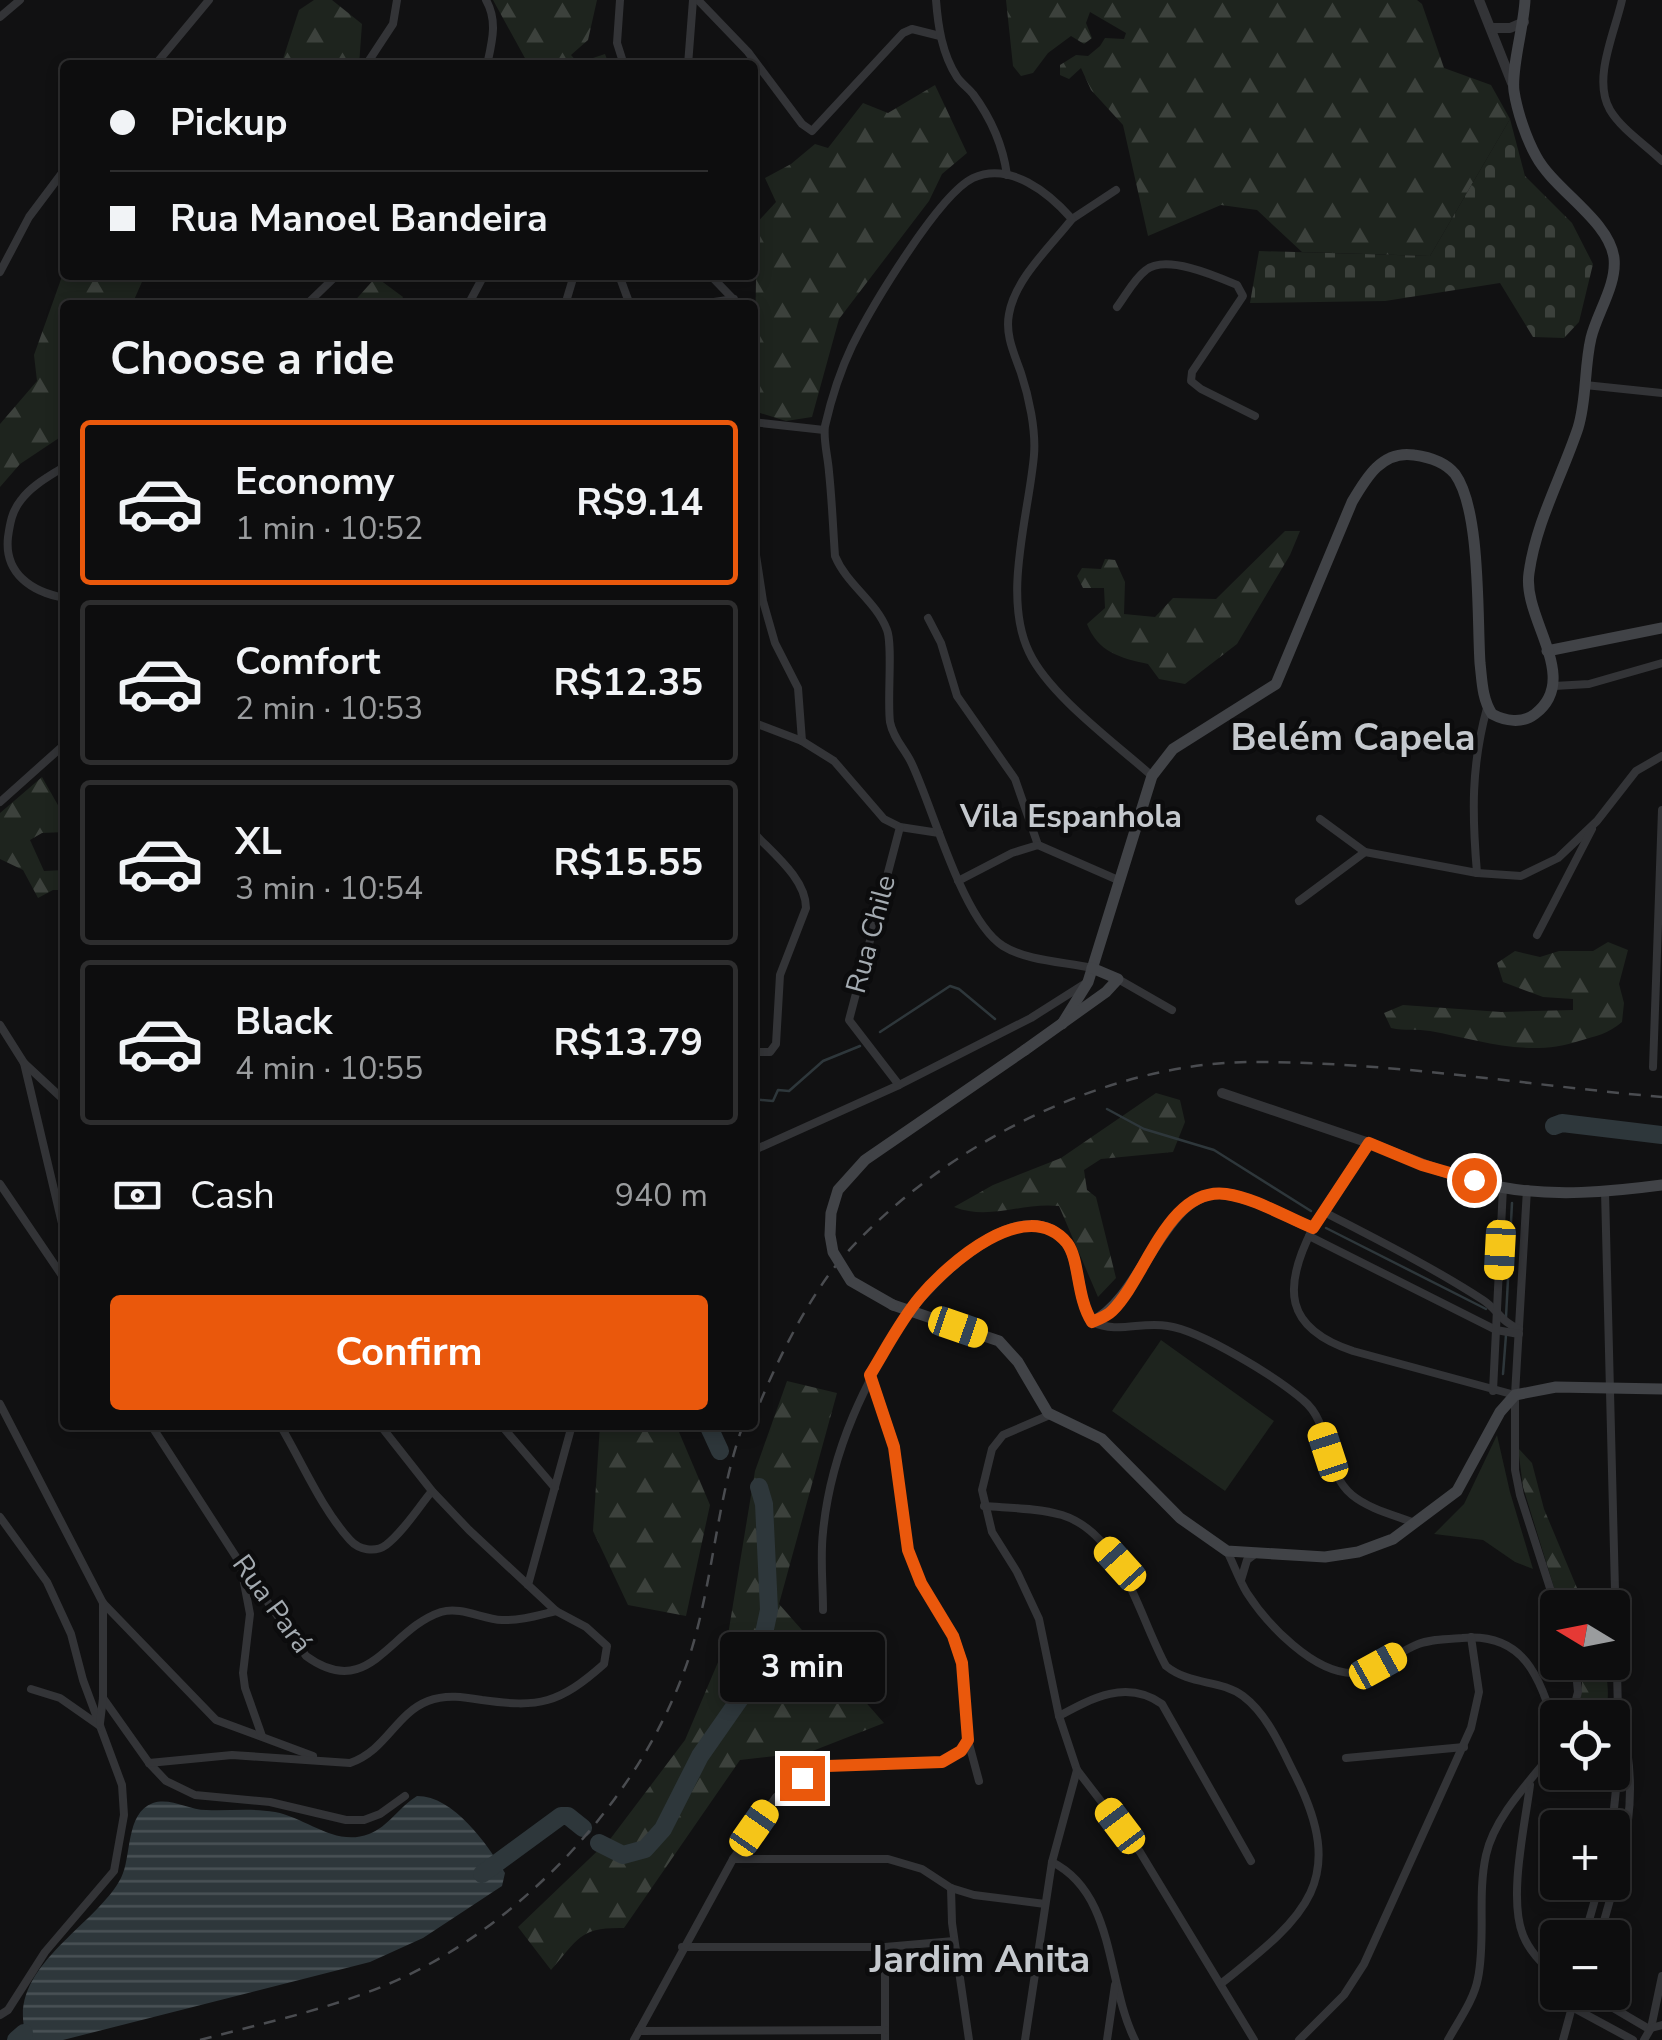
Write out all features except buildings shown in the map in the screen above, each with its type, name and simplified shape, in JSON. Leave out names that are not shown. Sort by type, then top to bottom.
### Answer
[{"type":"main road","points":[[1062,1024],[1088,982],[1152,776],[1173,749],[1276,684],[1352,502],[1379,465],[1404,454],[1420,456],[1448,467],[1463,489],[1474,545],[1482,683],[1488,708],[1498,718],[1525,720],[1544,706],[1554,686],[1554,667],[1530,600],[1528,578],[1535,539],[1584,406],[1590,339],[1614,259],[1598,226],[1536,157],[1514,88],[1525,0]]},
{"type":"main road","points":[[1547,651],[1662,628]]},
{"type":"main road","points":[[1092,968],[1118,978],[1106,992],[1062,1024],[865,1160],[838,1190],[831,1213],[833,1252],[851,1280],[892,1304],[999,1341],[1018,1362],[1042,1406],[1102,1439],[1180,1518],[1227,1551],[1325,1556],[1358,1552],[1393,1538],[1457,1491],[1500,1412],[1515,1395],[1556,1387],[1662,1389]]},
{"type":"main road","points":[[909,1311],[933,1283],[971,1251],[1012,1228],[1035,1224],[1054,1232],[1073,1254],[1080,1298],[1092,1322],[1115,1308],[1170,1223],[1188,1204],[1224,1194],[1311,1232],[1369,1143],[1422,1165],[1503,1188],[1605,1192],[1662,1185]]},
{"type":"street","points":[[0,17],[20,0]]},
{"type":"street","points":[[158,60],[208,0]]},
{"type":"street","points":[[369,60],[393,24],[396,0]]},
{"type":"street","points":[[486,0],[494,30],[489,60]]},
{"type":"street","points":[[620,0],[617,43],[622,60]]},
{"type":"street","points":[[689,60],[696,0]]},
{"type":"street","points":[[696,0],[754,60]]},
{"type":"street","points":[[936,0],[940,36],[957,78],[970,91],[994,131],[1007,175]]},
{"type":"street","points":[[1479,0],[1514,88]]},
{"type":"street","points":[[1622,0],[1607,58],[1605,96],[1622,123],[1662,161]]},
{"type":"street","points":[[1492,28],[1510,28],[1524,22]]},
{"type":"street","points":[[758,65],[812,132],[902,32],[912,29],[940,36]]},
{"type":"street","points":[[1072,219],[1036,186],[1007,175],[974,178],[956,189],[936,211],[852,346],[824,430],[835,556],[843,575],[875,608],[890,634],[887,696],[891,728],[911,761],[958,881],[992,938],[1004,947],[1092,968]]},
{"type":"street","points":[[0,272],[29,217],[60,176]]},
{"type":"street","points":[[1116,190],[1072,219],[1024,280],[1009,312],[1008,330],[1029,403],[1034,452],[1020,567],[1021,633],[1030,654],[1057,691],[1152,776]]},
{"type":"street","points":[[1117,308],[1152,266],[1165,264],[1210,274],[1237,285],[1244,296],[1192,372],[1191,381],[1255,416]]},
{"type":"street","points":[[311,300],[332,280]]},
{"type":"street","points":[[715,280],[734,300]]},
{"type":"street","points":[[1584,385],[1662,394]]},
{"type":"street","points":[[758,423],[824,430]]},
{"type":"street","points":[[60,469],[19,501],[10,520],[7,544],[9,565],[23,581],[60,597]]},
{"type":"street","points":[[758,573],[775,643],[798,688],[802,741]]},
{"type":"street","points":[[928,618],[941,643],[958,696],[1014,779],[1038,845]]},
{"type":"street","points":[[1554,686],[1589,684],[1662,663]]},
{"type":"street","points":[[1477,873],[1471,810],[1478,748],[1488,708]]},
{"type":"street","points":[[758,724],[802,741],[834,761],[884,819],[900,827],[940,834]]},
{"type":"street","points":[[0,802],[60,748]]},
{"type":"street","points":[[1320,819],[1365,852],[1477,873],[1521,876],[1558,858],[1596,821],[1636,771],[1662,756]]},
{"type":"street","points":[[1653,1067],[1662,810]]},
{"type":"street","points":[[1537,935],[1596,821]]},
{"type":"street","name":"Rua Chile","points":[[899,1085],[849,1020],[900,827]]},
{"type":"street","points":[[758,838],[791,874],[806,899],[780,975],[776,1044],[770,1052],[758,1052]]},
{"type":"street","points":[[958,881],[1012,853],[1038,845],[1118,880]]},
{"type":"street","points":[[1299,901],[1365,852]]},
{"type":"street","points":[[1118,978],[1172,1010]]},
{"type":"street","points":[[758,1148],[899,1085],[1031,1018],[1088,982]]},
{"type":"street","points":[[0,1025],[24,1063],[60,1097]]},
{"type":"street","points":[[24,1063],[60,1215]]},
{"type":"street","points":[[1222,1092],[1369,1143]]},
{"type":"street","points":[[0,1184],[60,1273]]},
{"type":"street","points":[[1493,1391],[1503,1188]]},
{"type":"street","points":[[1528,1189],[1515,1395],[1515,1470],[1551,1590]]},
{"type":"street","points":[[1605,1192],[1618,1700]]},
{"type":"street","points":[[1324,1212],[1486,1302],[1519,1331]]},
{"type":"street","points":[[1515,1395],[1328,1343],[1307,1329],[1293,1292],[1294,1274],[1311,1232],[1496,1330],[1519,1331]]},
{"type":"street","points":[[823,1610],[822,1536],[827,1500],[848,1422],[870,1375],[909,1311]]},
{"type":"street","points":[[1092,1322],[1106,1328],[1154,1324],[1182,1329],[1266,1376],[1313,1410],[1336,1476],[1349,1493],[1415,1524]]},
{"type":"street","points":[[870,1375],[894,1447],[908,1550],[921,1583],[953,1636],[962,1663],[968,1740],[979,1781]]},
{"type":"street","points":[[0,1404],[102,1603],[216,1720],[320,1759]]},
{"type":"street","points":[[1052,1414],[1020,1426],[997,1442],[985,1472],[984,1506],[992,1532],[1018,1572],[1039,1619],[1059,1716],[1077,1770],[1140,1852],[1254,2040]]},
{"type":"street","name":"Rua Pará","points":[[154,1430],[306,1656],[321,1666],[339,1672],[369,1664],[441,1612],[508,1620],[556,1610]]},
{"type":"street","points":[[283,1430],[323,1500],[350,1540],[360,1548],[384,1547],[432,1492]]},
{"type":"street","points":[[149,1763],[232,1755],[350,1763],[379,1748],[412,1709],[430,1700],[453,1695],[538,1705],[595,1672],[608,1656],[601,1638],[556,1610],[432,1492],[384,1430]]},
{"type":"street","points":[[505,1430],[555,1488]]},
{"type":"street","points":[[528,1585],[571,1430]]},
{"type":"street","points":[[984,1506],[1064,1515],[1094,1536],[1120,1564],[1166,1666],[1180,1676],[1224,1686],[1242,1696],[1274,1736],[1302,1788],[1318,1835],[1318,1874],[1307,1902],[1280,1936],[1222,1983]]},
{"type":"street","points":[[0,1518],[47,1582],[58,1606],[122,1786],[124,1814],[114,1871],[46,1952],[0,2016]]},
{"type":"street","points":[[1227,1551],[1254,1604],[1280,1634],[1308,1657],[1341,1672],[1365,1672],[1418,1644],[1471,1637],[1517,1650],[1530,1664],[1546,1700]]},
{"type":"street","points":[[1240,1580],[1247,1560],[1258,1551]]},
{"type":"street","points":[[240,1562],[250,1614],[244,1688],[262,1736]]},
{"type":"street","points":[[100,1726],[102,1603]]},
{"type":"street","points":[[1299,2040],[1344,1995],[1364,1964],[1464,1747],[1479,1692],[1471,1637]]},
{"type":"street","points":[[31,1690],[60,1698],[100,1726]]},
{"type":"street","points":[[1059,1716],[1113,1692],[1144,1694],[1162,1704],[1251,1861]]},
{"type":"street","points":[[103,1698],[166,1781],[195,1795],[270,1802],[346,1820],[364,1820],[380,1814],[405,1796]]},
{"type":"street","points":[[885,1946],[885,2035],[636,2035],[733,1859],[776,1797],[827,1766],[942,1762],[961,1751],[968,1740]]},
{"type":"street","points":[[1346,1758],[1464,1747]]},
{"type":"street","points":[[1448,2040],[1475,1991],[1479,1974],[1479,1910],[1487,1852],[1495,1832],[1540,1769]]},
{"type":"street","points":[[1025,2040],[1052,1862],[1077,1770]]},
{"type":"street","points":[[1604,1920],[1628,1834],[1630,1774]]},
{"type":"street","points":[[1531,1780],[1519,1887],[1519,1924],[1540,1960]]},
{"type":"street","points":[[733,1859],[888,1859],[922,1869],[951,1888],[974,1895],[1045,1904]]},
{"type":"street","points":[[1052,1862],[1085,1886],[1135,2040]]},
{"type":"street","points":[[951,1888],[954,1942],[969,2040]]},
{"type":"street","points":[[682,1947],[954,1942]]},
{"type":"street","points":[[1644,2040],[1662,1976]]},
{"type":"street","points":[[1106,2040],[1115,1984]]},
{"type":"street","points":[[1563,2040],[1571,2010]]},
{"type":"street","points":[[1578,2010],[1633,2040]]},
{"type":"street","points":[[1617,2010],[1650,2028],[1662,2025]]},
{"type":"green space","points":[[314,0],[332,0],[362,24],[359,60],[283,60],[299,10]]},
{"type":"green space","points":[[493,0],[597,0],[588,40],[571,55],[575,60],[526,60]]},
{"type":"green space","points":[[1006,0],[1417,0],[1422,4],[1444,68],[1491,85],[1510,119],[1430,256],[1302,252],[1257,210],[1221,205],[1148,236],[1123,125],[1091,90],[1081,68],[1069,79],[1060,75],[1060,65],[1076,55],[1088,56],[1105,38],[1124,39],[1126,33],[1090,12],[1086,23],[1092,38],[1084,44],[1071,36],[1048,53],[1033,73],[1021,76],[1013,66]]},
{"type":"green space","points":[[935,85],[967,153],[942,174],[929,201],[839,319],[812,417],[786,421],[758,412],[758,222],[776,202],[765,178],[791,164],[815,144],[828,148],[863,103],[888,113]]},
{"type":"green space","points":[[1510,119],[1525,176],[1572,223],[1593,264],[1579,322],[1564,338],[1533,337],[1500,283],[1385,301],[1250,303],[1259,251],[1430,256]]},
{"type":"green space","points":[[61,280],[143,280],[134,300],[60,300],[60,437],[20,464],[0,487],[0,424],[37,381],[34,355]]},
{"type":"green space","points":[[373,280],[380,280],[403,297],[402,300],[355,300]]},
{"type":"green space","points":[[1285,531],[1300,531],[1237,644],[1185,684],[1159,679],[1148,664],[1111,652],[1092,634],[1087,624],[1105,608],[1104,588],[1083,588],[1077,576],[1082,568],[1101,569],[1105,559],[1115,560],[1125,582],[1124,614],[1155,617],[1173,598],[1216,599]]},
{"type":"green space","points":[[42,777],[60,806],[60,832],[42,833],[30,840],[44,871],[60,870],[60,890],[38,898],[23,870],[0,859],[0,813]]},
{"type":"green space","points":[[1608,942],[1628,950],[1619,984],[1624,1003],[1622,1022],[1596,1036],[1560,1046],[1504,1046],[1430,1031],[1391,1028],[1384,1013],[1403,1005],[1501,1012],[1573,1010],[1573,999],[1543,997],[1503,982],[1497,963],[1515,951],[1540,957],[1559,951],[1593,951]]},
{"type":"green space","points":[[1156,1093],[1180,1100],[1185,1122],[1173,1152],[1101,1159],[1084,1170],[1087,1190],[1096,1197],[1116,1278],[1098,1297],[1059,1206],[993,1212],[954,1207],[993,1185],[1061,1158]]},
{"type":"green space","points":[[1161,1340],[1274,1421],[1225,1491],[1112,1411]]},
{"type":"green space","points":[[787,1381],[837,1393],[779,1604],[884,1723],[810,1752],[740,1760],[624,1928],[589,1932],[551,1970],[518,1927],[611,1838],[685,1740],[727,1641],[755,1471]]},
{"type":"green space","points":[[600,1430],[678,1430],[710,1505],[686,1616],[628,1605],[593,1531]]},
{"type":"green space","points":[[1497,1435],[1533,1569],[1483,1540],[1434,1534],[1464,1504]]},
{"type":"green space","points":[[1518,1448],[1532,1463],[1544,1509],[1578,1590],[1555,1590],[1523,1487]]},
{"type":"green space","points":[[1581,1680],[1607,1680],[1607,1700],[1580,1700]]},
{"type":"shaded area","points":[[417,1796],[444,1804],[468,1824],[505,1873],[502,1886],[423,1938],[370,1962],[63,2040],[28,2040],[23,2015],[27,1992],[38,1971],[121,1878],[133,1826],[144,1808],[166,1802],[200,1809],[275,1812],[333,1834],[357,1837],[382,1827]]},
{"type":"waterway","points":[[880,1032],[950,986],[995,1019]]},
{"type":"waterway","points":[[758,1100],[773,1101],[778,1090],[789,1091],[823,1061],[860,1046]]},
{"type":"waterway","points":[[1107,1109],[1144,1129],[1214,1150],[1311,1211]]},
{"type":"waterway","points":[[1554,1126],[1562,1123],[1662,1135]]},
{"type":"waterway","points":[[1506,1317],[1512,1203]]},
{"type":"waterway","points":[[1326,1228],[1486,1309]]},
{"type":"waterway","points":[[1503,1374],[1506,1335]]},
{"type":"waterway","points":[[710,1430],[720,1451]]},
{"type":"waterway","points":[[599,1843],[623,1855],[645,1849],[663,1829],[700,1756],[746,1690],[757,1666],[769,1610],[764,1504],[759,1487]]},
{"type":"waterway","points":[[482,1874],[561,1816],[568,1816],[583,1828]]},
{"type":"waterway","points":[[16,2040],[24,2033]]},
{"type":"railway","points":[[758,1409],[816,1293],[843,1257],[882,1217],[975,1148],[1026,1119],[1081,1096],[1136,1078],[1192,1066],[1248,1062],[1403,1069],[1662,1097]]},
{"type":"railway","points":[[200,2040],[343,2001],[424,1967],[511,1909],[588,1833],[621,1790],[674,1697],[692,1648],[741,1430]]},
{"type":"district","name":"Belém Capela","points":[[1353,737]]},
{"type":"district","name":"Vila Espanhola","points":[[1071,816]]},
{"type":"district","name":"Jardim Anita","points":[[980,1959]]},
{"type":"route","points":[[802,1778],[827,1766],[942,1762],[961,1751],[968,1740],[962,1663],[953,1636],[921,1583],[908,1550],[900,1473],[870,1375],[909,1311],[933,1283],[971,1251],[1012,1228],[1035,1224],[1054,1232],[1073,1254],[1080,1298],[1092,1322],[1115,1308],[1170,1223],[1188,1204],[1206,1196],[1224,1194],[1245,1200],[1313,1228],[1369,1143],[1422,1165],[1474,1180]]}]
